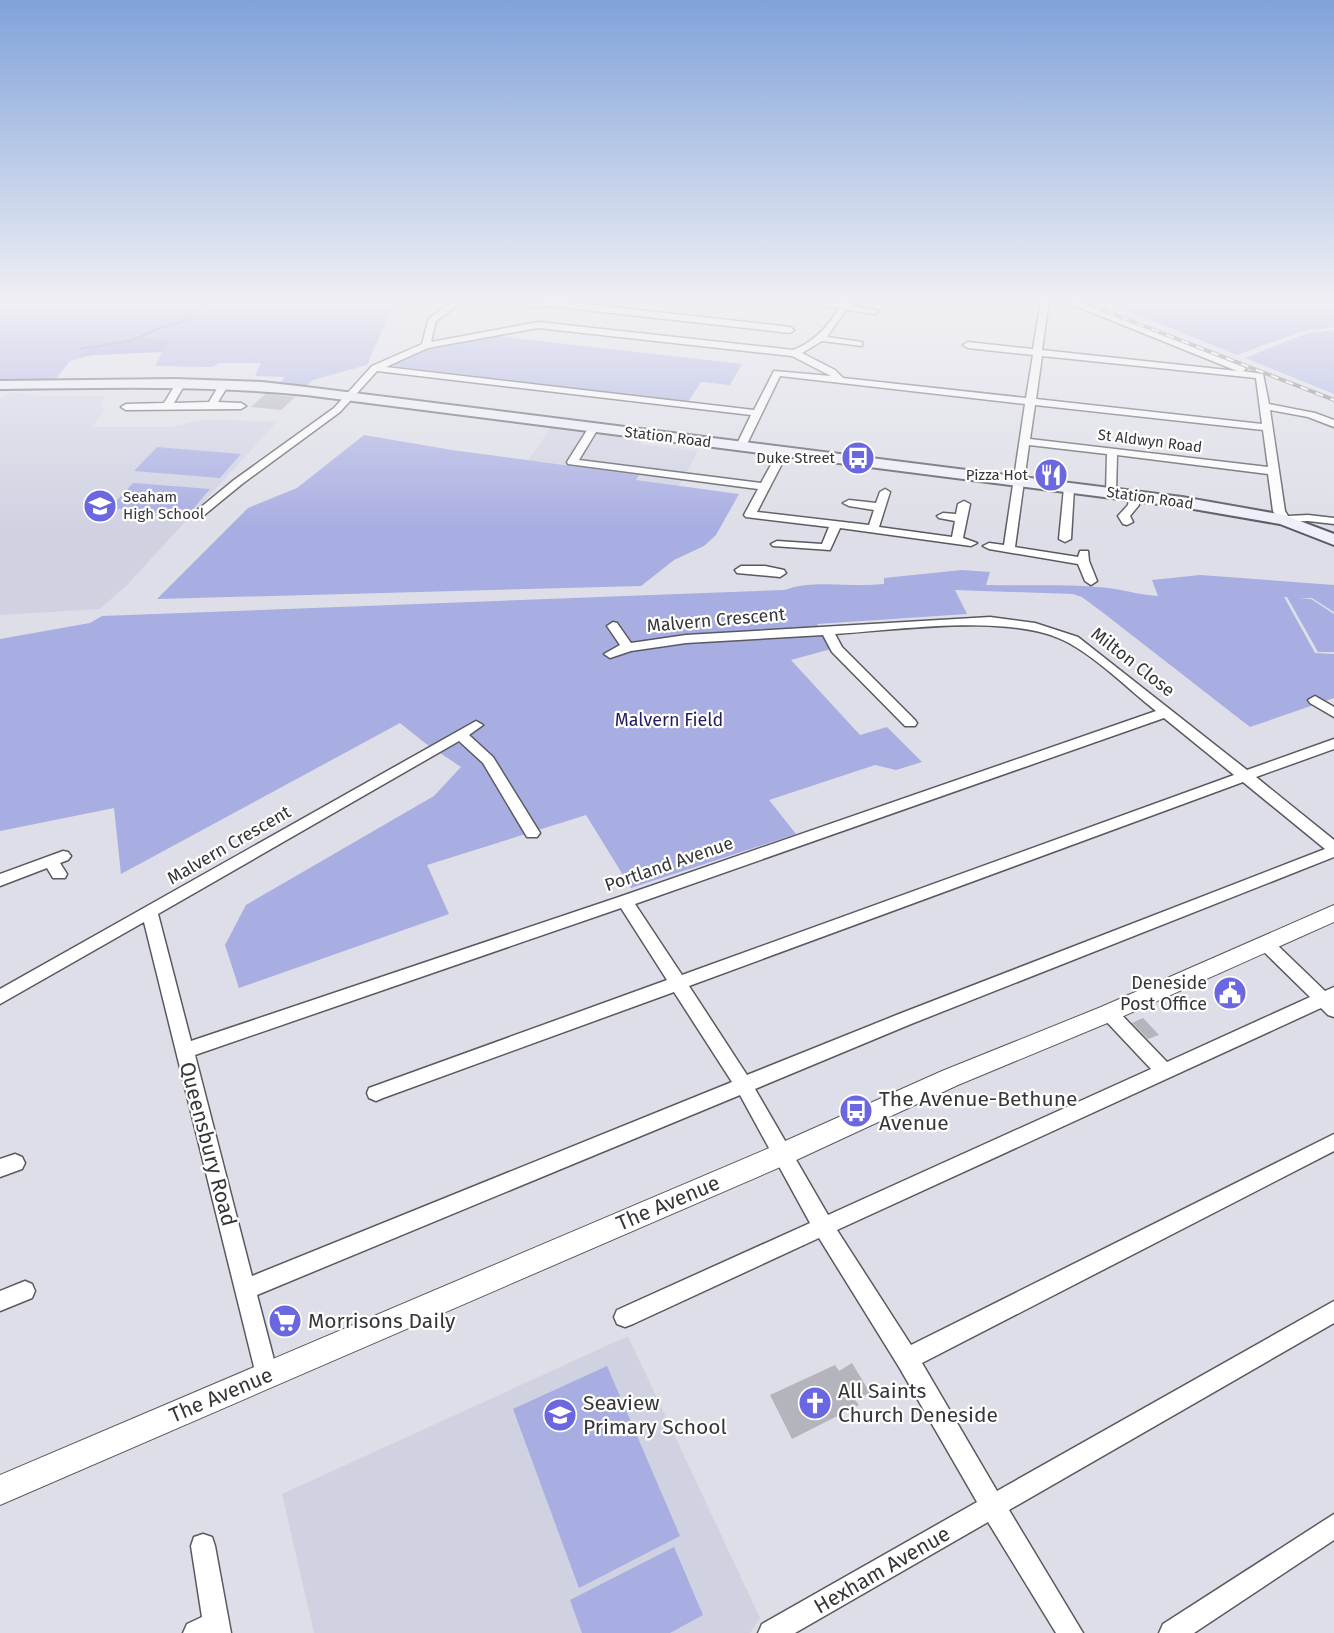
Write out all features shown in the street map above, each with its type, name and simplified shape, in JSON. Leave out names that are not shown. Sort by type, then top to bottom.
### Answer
[{"type":"main road","name":"Station Road","points":[[0,385],[271,386],[349,398],[1134,496],[1284,520]]},
{"type":"main road","points":[[1284,520],[1334,540]]},
{"type":"street","points":[[199,514],[238,482],[337,410],[366,376]]},
{"type":"street","points":[[445,376],[757,413]]},
{"type":"street","points":[[741,446],[775,376]]},
{"type":"street","points":[[806,376],[1268,428]]},
{"type":"street","points":[[836,376],[840,380]]},
{"type":"street","points":[[1009,549],[1033,376]]},
{"type":"street","points":[[1260,376],[1279,511],[1284,520]]},
{"type":"street","points":[[167,406],[180,384]]},
{"type":"street","points":[[212,405],[221,389]]},
{"type":"street","points":[[126,407],[241,406]]},
{"type":"street","points":[[1265,406],[1311,415],[1334,424]]},
{"type":"street","points":[[594,427],[572,462],[764,487]]},
{"type":"street","name":"St Aldwyn Road","points":[[1023,441],[1273,471]]},
{"type":"street","points":[[783,452],[750,515],[836,524],[971,543]]},
{"type":"street","points":[[1111,493],[1112,452]]},
{"type":"street","points":[[1065,539],[1069,488]]},
{"type":"street","points":[[873,529],[885,492]]},
{"type":"street","points":[[1126,522],[1124,516],[1133,505],[1134,496]]},
{"type":"street","points":[[849,502],[880,507]]},
{"type":"street","points":[[957,541],[964,504]]},
{"type":"street","points":[[943,516],[961,518]]},
{"type":"street","name":"Station Road","points":[[1284,520],[1308,518],[1334,521]]},
{"type":"street","points":[[741,570],[773,553],[820,554],[829,546],[836,524]]},
{"type":"street","points":[[989,546],[1084,557],[1091,581]]},
{"type":"street","points":[[773,553],[780,573]]},
{"type":"street","name":"Milton Close","points":[[827,631],[990,621],[1035,627],[1073,640],[1166,712],[1334,850]]},
{"type":"street","points":[[613,626],[628,647]]},
{"type":"street","points":[[827,631],[837,650],[910,723]]},
{"type":"street","name":"Malvern Crescent","points":[[609,654],[628,647],[686,639],[827,631]]},
{"type":"street","points":[[1316,700],[1334,713]]},
{"type":"street","name":"Portland Avenue","points":[[184,1051],[625,901],[1166,712]]},
{"type":"street","name":"Malvern Crescent","points":[[0,997],[476,725]]},
{"type":"street","points":[[460,734],[488,760],[532,833]]},
{"type":"street","points":[[376,1093],[508,1047],[877,909],[1246,778],[1334,744]]},
{"type":"street","points":[[246,1289],[743,1084],[1334,850]]},
{"type":"street","points":[[0,880],[57,863]]},
{"type":"street","points":[[625,901],[743,1084],[824,1226],[907,1359],[1070,1633]]},
{"type":"street","name":"Queensbury Road","points":[[150,913],[267,1375]]},
{"type":"street","name":"The Avenue","points":[[0,1490],[783,1154],[950,1078],[1109,1013],[1334,913]]},
{"type":"street","points":[[625,1317],[1165,1072],[1330,1001],[1265,943]]},
{"type":"street","points":[[1109,1013],[1165,1072]]},
{"type":"street","points":[[907,1359],[1093,1263],[1263,1181],[1334,1142]]},
{"type":"street","points":[[0,1302],[25,1292]]},
{"type":"street","name":"Hexham Avenue","points":[[771,1633],[1334,1311]]},
{"type":"street","points":[[1172,1633],[1334,1526]]},
{"type":"street","points":[[203,1546],[210,1630]]},
{"type":"shaded area","name":"Seaham High School","points":[[11,392],[39,396],[106,396],[100,404],[104,411],[92,427],[172,427],[200,420],[278,421],[127,585],[100,609],[0,615],[0,400]]},
{"type":"shaded area","points":[[552,426],[643,438],[640,444],[698,451],[679,486],[636,480],[639,475],[528,460]]},
{"type":"shaded area","name":"Seaview Primary School","points":[[628,1336],[760,1618],[750,1633],[314,1633],[282,1494]]},
{"type":"green space","points":[[0,376],[58,376],[54,381],[0,381]]},
{"type":"green space","points":[[261,376],[327,376],[313,380],[306,386],[280,383],[285,377]]},
{"type":"green space","points":[[477,376],[735,376],[730,385],[701,382],[688,402]]},
{"type":"green space","points":[[1290,376],[1334,376],[1334,394]]},
{"type":"green space","points":[[364,435],[452,450],[639,475],[636,480],[739,494],[716,535],[704,546],[674,560],[641,586],[157,599],[248,508],[297,488]]},
{"type":"green space","points":[[157,447],[241,454],[220,478],[134,471]]},
{"type":"green space","points":[[133,483],[210,489],[187,516],[110,508]]},
{"type":"green space","name":"Malvern Field","points":[[962,570],[990,572],[986,585],[1084,586],[1158,596],[1152,580],[1200,575],[1334,585],[1334,612],[1312,598],[1299,598],[1311,599],[1334,614],[1334,652],[1318,652],[1287,597],[1284,597],[1315,653],[1334,654],[1334,698],[1250,727],[1106,615],[1082,597],[1073,594],[955,590],[967,614],[817,624],[831,649],[791,660],[860,735],[887,727],[922,762],[896,770],[875,765],[769,800],[796,834],[631,888],[586,815],[427,865],[449,914],[239,988],[225,945],[246,905],[434,796],[461,767],[400,723],[121,874],[114,808],[0,831],[0,639],[90,623],[102,616],[784,590],[821,584],[884,584],[884,578]]},
{"type":"green space","points":[[607,1366],[680,1536],[579,1588],[513,1409]]},
{"type":"green space","points":[[674,1547],[703,1615],[670,1633],[582,1633],[570,1600]]},
{"type":"building","points":[[265,394],[295,397],[281,410],[251,407]]},
{"type":"building","points":[[1143,1018],[1159,1035],[1148,1039],[1132,1023]]},
{"type":"building","name":"All Saints Church Deneside","points":[[852,1363],[870,1393],[855,1400],[859,1405],[792,1439],[770,1395],[835,1365],[839,1371]]},
{"type":"railway","points":[[1273,376],[1334,400]]},
{"type":"place","name":"Duke Street","points":[[858,458]]},
{"type":"place","name":"Pizza Hot","points":[[1051,475]]},
{"type":"place","name":"Seaham High School","points":[[100,506]]},
{"type":"place","name":"Deneside Post Office","points":[[1230,993]]},
{"type":"place","name":"The Avenue-Bethune Avenue","points":[[856,1111]]},
{"type":"place","name":"Morrisons Daily","points":[[285,1321]]},
{"type":"place","name":"All Saints Church Deneside","points":[[815,1403]]},
{"type":"place","name":"Seaview Primary School","points":[[560,1415]]}]
